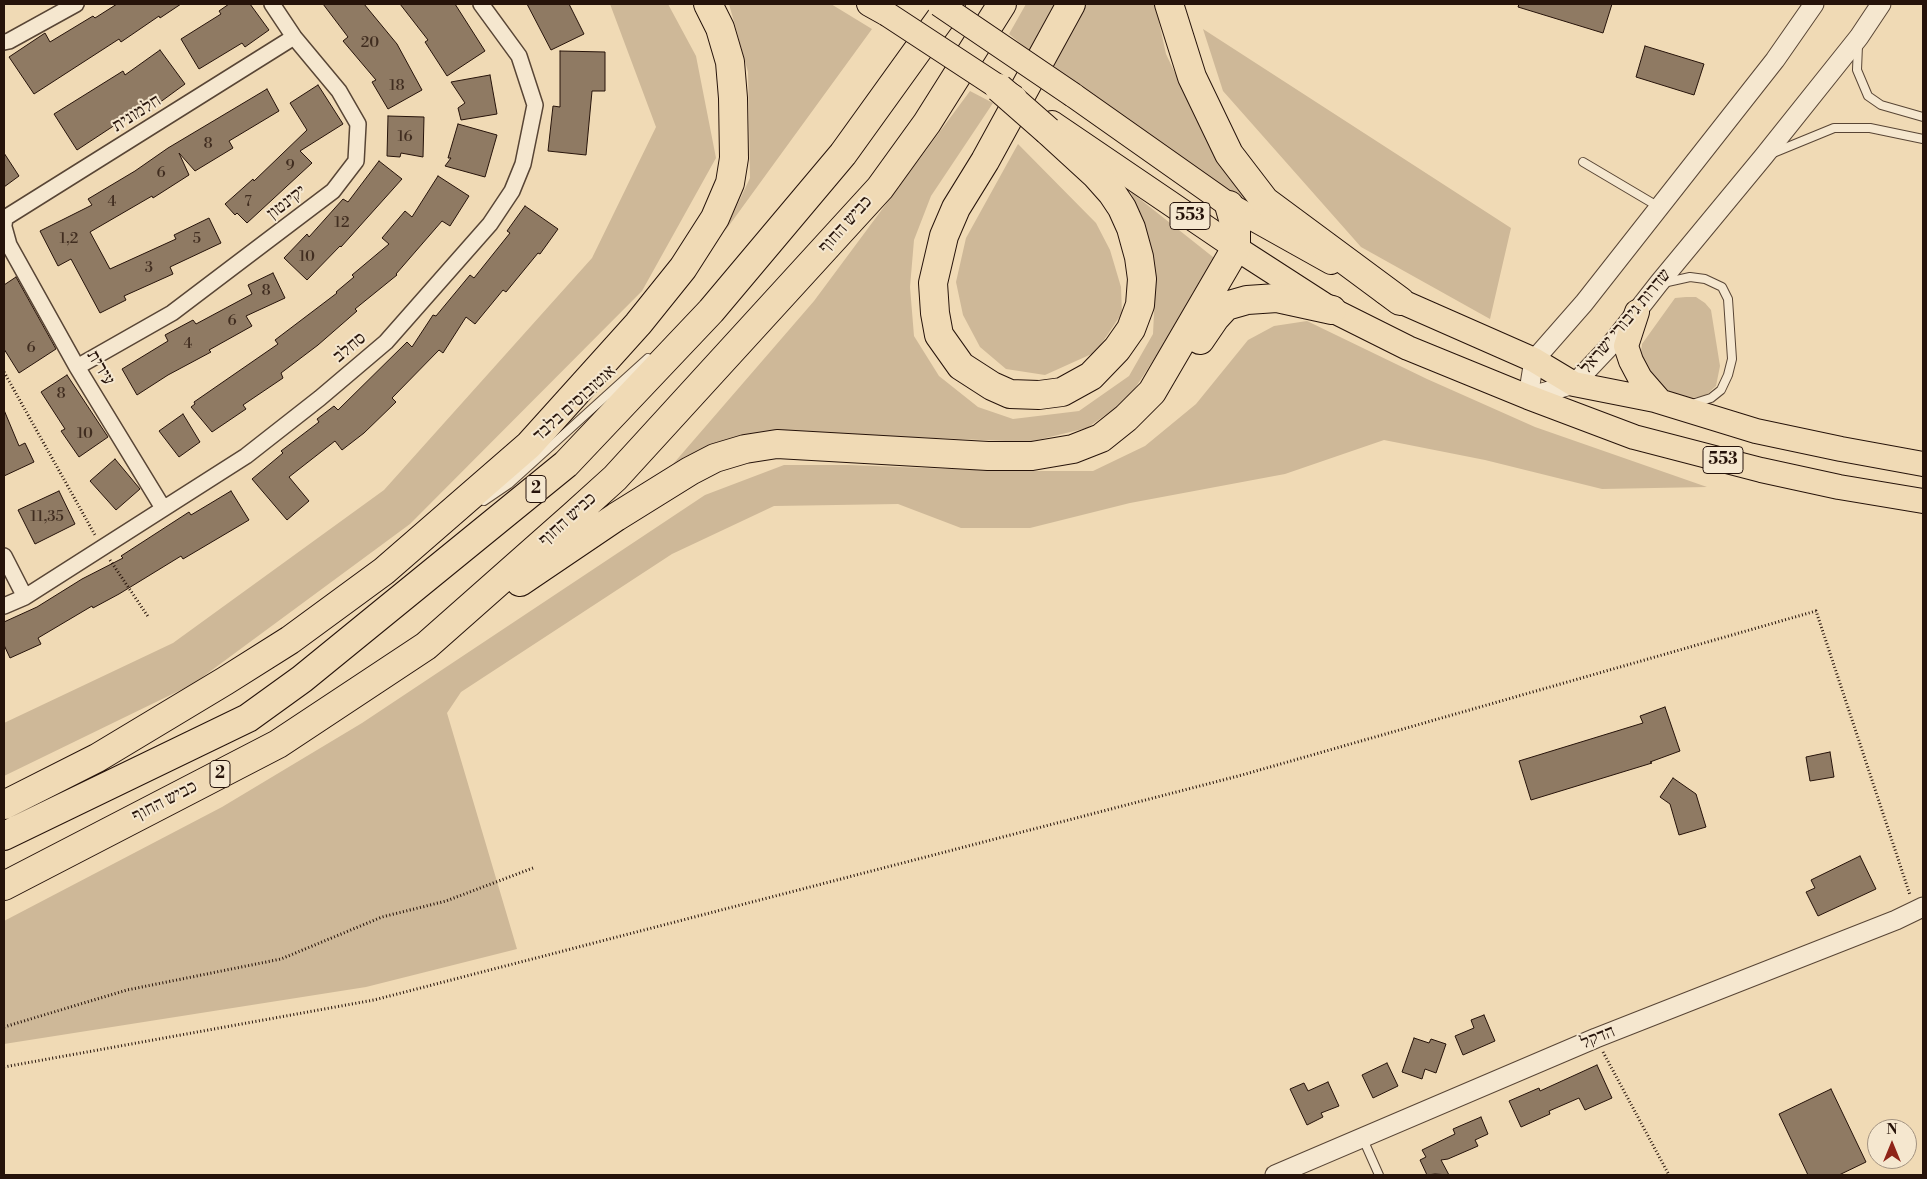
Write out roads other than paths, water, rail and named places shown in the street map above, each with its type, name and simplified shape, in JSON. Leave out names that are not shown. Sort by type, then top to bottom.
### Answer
[{"type":"highway","points":[[4,805],[97,758],[225,681],[290,640],[384,571],[529,445],[638,324],[683,268],[715,218],[730,183],[734,158],[734,125],[730,62],[720,28],[708,4]]},
{"type":"highway","points":[[843,154],[928,4]]},
{"type":"highway","name":"2","points":[[4,836],[248,718],[302,679],[566,464],[712,311],[843,154],[951,4]]},
{"type":"highway","name":"כביש החוף","points":[[4,886],[278,744],[426,646],[615,478],[880,188],[927,123],[1002,4]]},
{"type":"highway","points":[[999,88],[1048,126],[1112,193],[1122,208],[1131,228],[1139,256],[1142,279],[1140,305],[1131,329],[1117,349],[1091,376],[1062,392],[1039,395],[1010,394],[992,386],[961,366],[939,335],[934,313],[933,283],[944,236],[956,208],[985,161],[1072,4]]},
{"type":"highway","points":[[1169,4],[1196,86],[1230,154],[1265,202],[1400,301]]},
{"type":"highway","points":[[988,456],[1032,456],[1073,449],[1101,438],[1126,418],[1152,392],[1236,248],[1236,230],[1229,205]]},
{"type":"highway","points":[[426,646],[616,517],[690,471],[715,458],[745,449],[777,444],[1057,460],[1096,451],[1130,431],[1174,381],[1214,318],[1226,306],[1247,300],[1277,298],[1332,310]]},
{"type":"main road","name":"553","points":[[939,4],[1073,94],[1229,205],[1400,301],[1534,360],[1574,384],[1667,404],[1756,431],[1923,464]]},
{"type":"main road","points":[[878,9],[999,88]]},
{"type":"main road","name":"553","points":[[1048,126],[1332,310],[1408,348],[1528,397],[1634,437],[1695,454],[1840,487],[1923,501]]},
{"type":"main road","points":[[1637,312],[1626,346],[1640,378],[1667,404]]},
{"type":"street","points":[[4,42],[76,4]]},
{"type":"street","name":"יקינטון","points":[[77,367],[172,313],[195,296],[333,191],[356,160],[358,124],[339,91],[294,37],[272,4]]},
{"type":"street","name":"סחלב","points":[[4,606],[25,597],[246,456],[320,398],[386,342],[490,224],[512,191],[523,164],[535,105],[519,56],[481,4]]},
{"type":"street","points":[[1528,397],[1534,360],[1584,303],[1775,60],[1814,4]]},
{"type":"street","name":"שדרות גיבורי ישראל","points":[[1528,397],[1574,384],[1609,347],[1859,37],[1881,4]]},
{"type":"street","name":"חלמונית","points":[[9,245],[4,226],[5,218],[294,37]]},
{"type":"street","name":"עירית","points":[[9,245],[77,367],[162,508]]},
{"type":"street","points":[[4,556],[25,597]]},
{"type":"street","name":"הדקל","points":[[1275,1175],[1364,1139],[1596,1038],[1896,920],[1919,909]]},
{"type":"lane","points":[[1859,37],[1857,70],[1868,96],[1881,106],[1923,116]]},
{"type":"lane","points":[[1764,156],[1834,128],[1870,128],[1923,139]]},
{"type":"lane","points":[[1583,162],[1659,207]]},
{"type":"lane","points":[[713,295],[770,240]]},
{"type":"lane","points":[[1659,283],[1690,277],[1705,279],[1722,287],[1728,299],[1732,360],[1721,390],[1711,398],[1699,403],[1667,404]]},
{"type":"lane","name":"אוטובוסים בלבד","points":[[478,506],[509,484],[656,350]]},
{"type":"lane","points":[[384,571],[454,522]]},
{"type":"lane","points":[[1364,1139],[1379,1175]]}]
